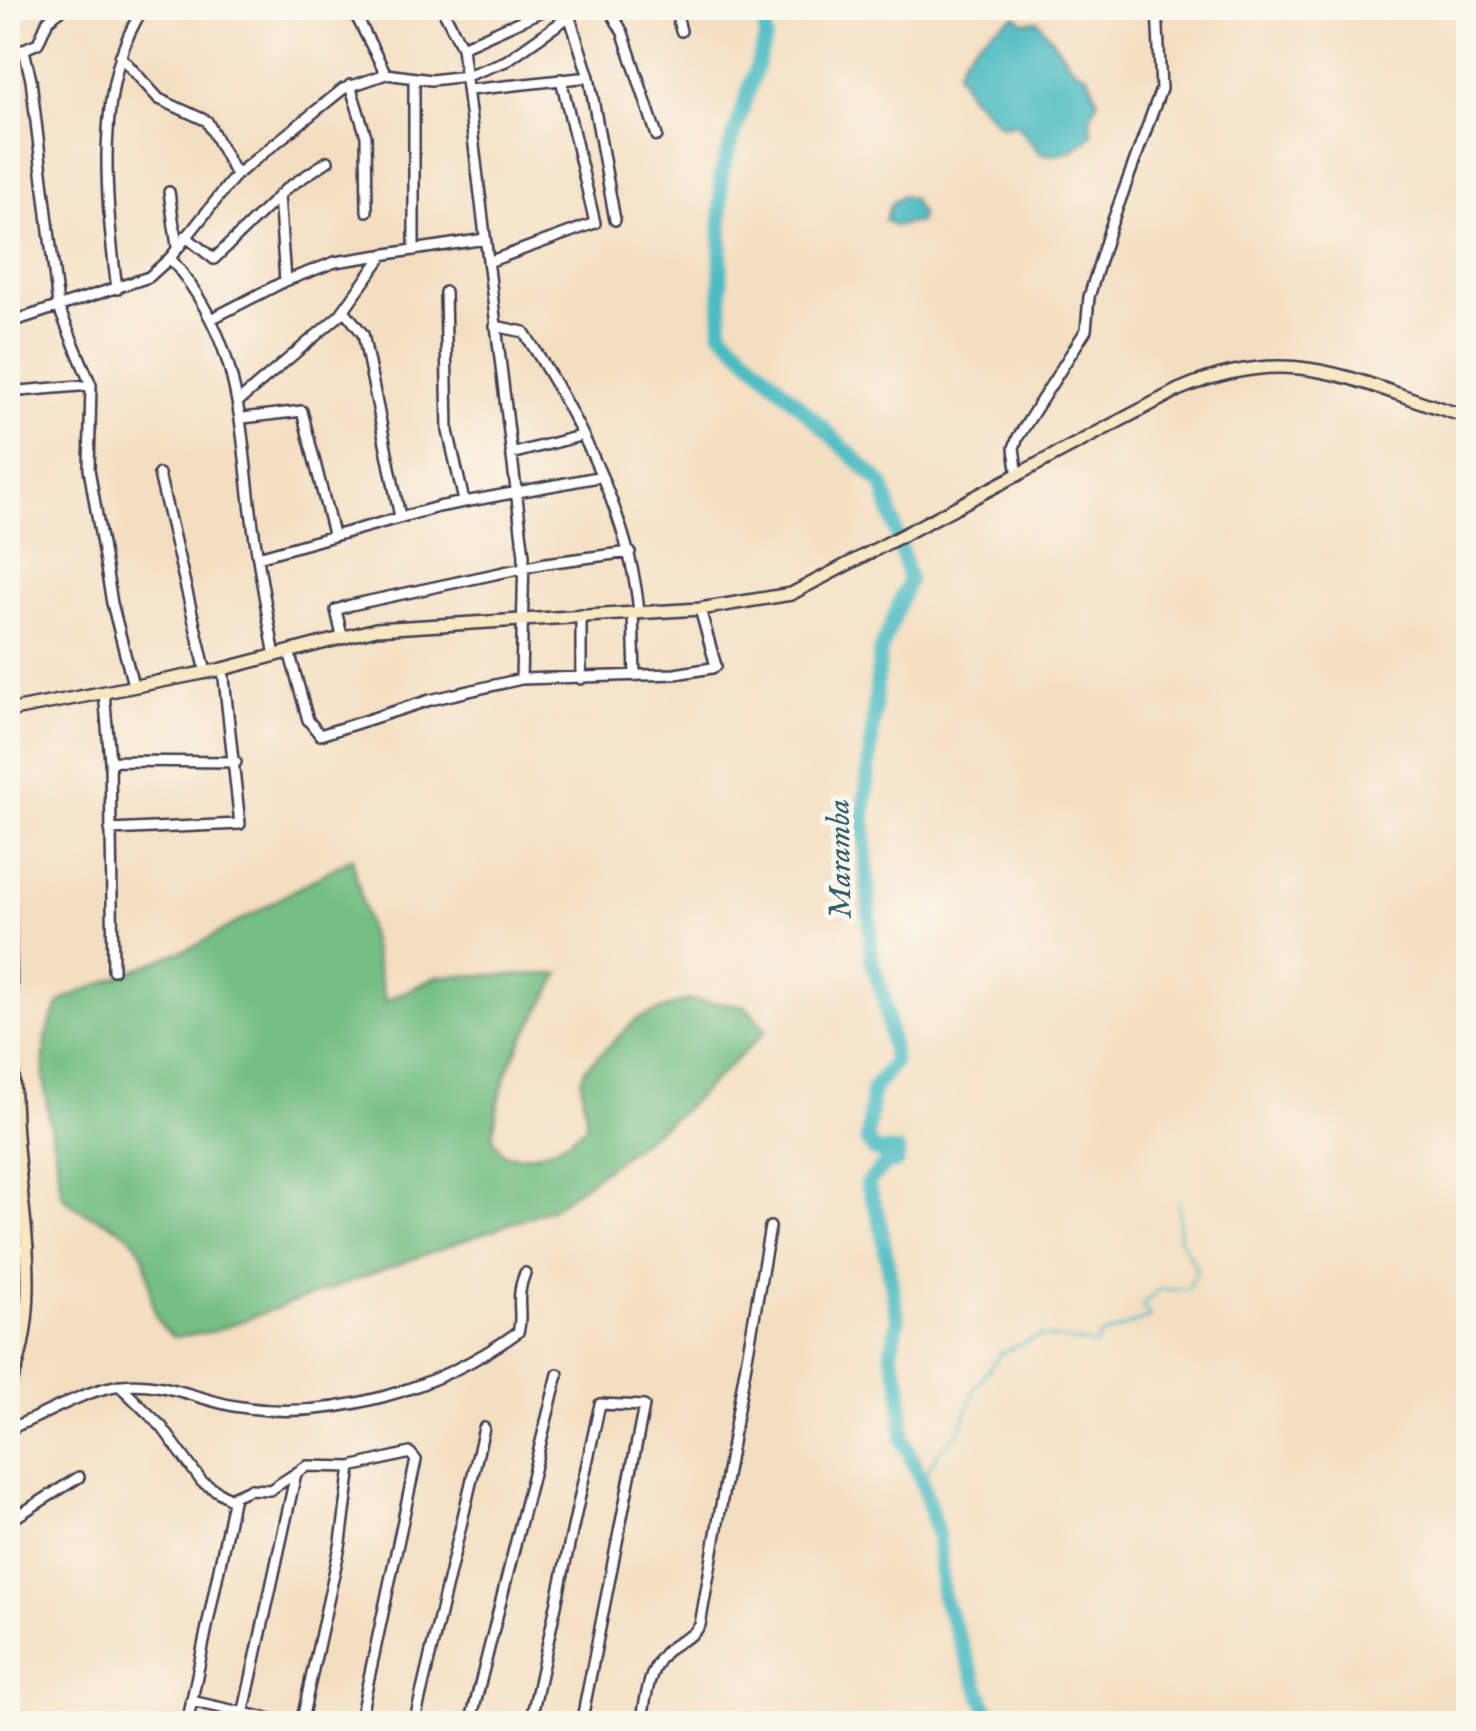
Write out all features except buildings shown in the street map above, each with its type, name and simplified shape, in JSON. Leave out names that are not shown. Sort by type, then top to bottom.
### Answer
[{"type":"street","points":[[8,56],[41,40],[48,20],[64,8]]},
{"type":"street","points":[[117,289],[107,177],[120,56],[144,8]]},
{"type":"street","points":[[352,8],[386,74]]},
{"type":"street","points":[[442,8],[462,47],[469,90],[512,454],[524,569],[521,680]]},
{"type":"street","points":[[462,47],[549,8]]},
{"type":"street","points":[[8,323],[149,277],[170,258],[236,175],[323,102],[350,85],[386,74],[414,78],[466,76],[506,61],[581,8]]},
{"type":"street","points":[[609,8],[623,33],[658,136]]},
{"type":"street","points":[[675,8],[680,31]]},
{"type":"street","points":[[1018,478],[1014,448],[1018,436],[1086,330],[1089,298],[1109,231],[1161,89],[1157,8]]},
{"type":"street","points":[[570,18],[589,76],[615,220]]},
{"type":"street","points":[[24,50],[58,306],[91,384],[89,469],[112,603],[133,685]]},
{"type":"street","points":[[120,56],[158,99],[213,126],[236,175]]},
{"type":"street","points":[[469,90],[589,76]]},
{"type":"street","points":[[414,78],[414,249]]},
{"type":"street","points":[[488,262],[594,224],[561,79]]},
{"type":"street","points":[[350,85],[366,136],[366,211]]},
{"type":"street","points":[[185,236],[214,259],[279,195],[328,161]]},
{"type":"street","points":[[169,192],[177,246]]},
{"type":"street","points":[[279,195],[285,281]]},
{"type":"street","points":[[211,320],[285,281],[347,258],[486,239]]},
{"type":"street","points":[[240,400],[344,310],[384,254]]},
{"type":"street","points":[[170,258],[211,320],[240,400],[258,557],[275,656]]},
{"type":"street","points":[[445,292],[448,431],[464,501]]},
{"type":"street","points":[[344,310],[363,334],[400,517]]},
{"type":"street","points":[[495,326],[524,332],[580,436],[630,552],[636,613],[635,676]]},
{"type":"street","points":[[8,712],[223,669],[342,636],[412,624],[700,609],[791,594],[1018,478],[1178,390],[1258,365],[1336,374],[1468,417]]},
{"type":"street","points":[[8,392],[91,384]]},
{"type":"street","points":[[244,418],[302,410],[332,534]]},
{"type":"street","points":[[512,454],[580,436]]},
{"type":"street","points":[[160,474],[206,672]]},
{"type":"street","points":[[258,557],[464,501],[598,477]]},
{"type":"street","points":[[342,636],[336,610],[421,587],[630,552]]},
{"type":"street","points":[[289,651],[308,720],[320,735],[430,700],[521,680],[685,673],[716,666],[700,609]]},
{"type":"street","points":[[581,615],[581,680]]},
{"type":"street","points":[[110,830],[240,824],[223,669]]},
{"type":"street","points":[[104,692],[110,761],[113,970]]},
{"type":"street","points":[[110,761],[236,762]]},
{"type":"street","points":[[8,837],[15,1124],[30,1294],[8,1390]]},
{"type":"street","points":[[641,1724],[655,1667],[671,1646],[689,1638],[700,1625],[770,1227]]},
{"type":"street","points":[[8,1250],[28,1248]]},
{"type":"street","points":[[8,1429],[119,1385],[148,1384],[240,1407],[372,1402],[447,1373],[518,1332],[522,1320],[517,1302],[526,1273]]},
{"type":"street","points":[[470,1724],[558,1374]]},
{"type":"street","points":[[119,1385],[162,1426],[202,1482],[232,1500]]},
{"type":"street","points":[[530,1724],[600,1404],[644,1406],[581,1724]]},
{"type":"street","points":[[414,1724],[484,1428]]},
{"type":"street","points":[[187,1724],[232,1500],[250,1489],[270,1490],[315,1464],[351,1467],[410,1453],[416,1460],[359,1724]]},
{"type":"street","points":[[301,1724],[341,1542],[351,1467]]},
{"type":"street","points":[[241,1724],[296,1474]]},
{"type":"street","points":[[8,1522],[79,1477]]},
{"type":"street","points":[[191,1700],[293,1724]]},
{"type":"green space","points":[[352,858],[385,1001],[439,976],[560,974],[508,1069],[493,1139],[504,1154],[527,1155],[548,1150],[587,1125],[581,1081],[585,1069],[637,1019],[687,1000],[745,1006],[767,1030],[682,1111],[553,1208],[211,1332],[173,1337],[157,1318],[146,1263],[133,1240],[79,1209],[61,1192],[45,1092],[46,1041],[52,1019],[64,999],[199,944]]},
{"type":"water","points":[[1015,16],[1025,22],[1038,21],[1073,67],[1088,76],[1098,101],[1090,117],[1092,134],[1069,152],[1040,153],[1016,124],[1000,126],[969,94],[957,72],[981,39]]},
{"type":"water","points":[[902,196],[912,199],[921,215],[919,222],[895,226],[885,220],[891,204]]},
{"type":"waterway","name":"Maramba","points":[[764,8],[766,38],[721,175],[721,331],[883,485],[909,579],[880,652],[864,817],[872,961],[884,998],[894,1062],[873,1089],[867,1141],[875,1151],[898,1151],[897,1162],[884,1165],[867,1184],[880,1221],[898,1320],[891,1353],[901,1385],[903,1440],[922,1481],[938,1536],[943,1598],[993,1724]]},
{"type":"waterway","points":[[922,1481],[939,1451],[959,1433],[975,1388],[1001,1353],[1041,1336],[1097,1345],[1099,1337],[1150,1317],[1142,1306],[1158,1290],[1188,1289],[1197,1269],[1179,1237],[1179,1201]]}]
